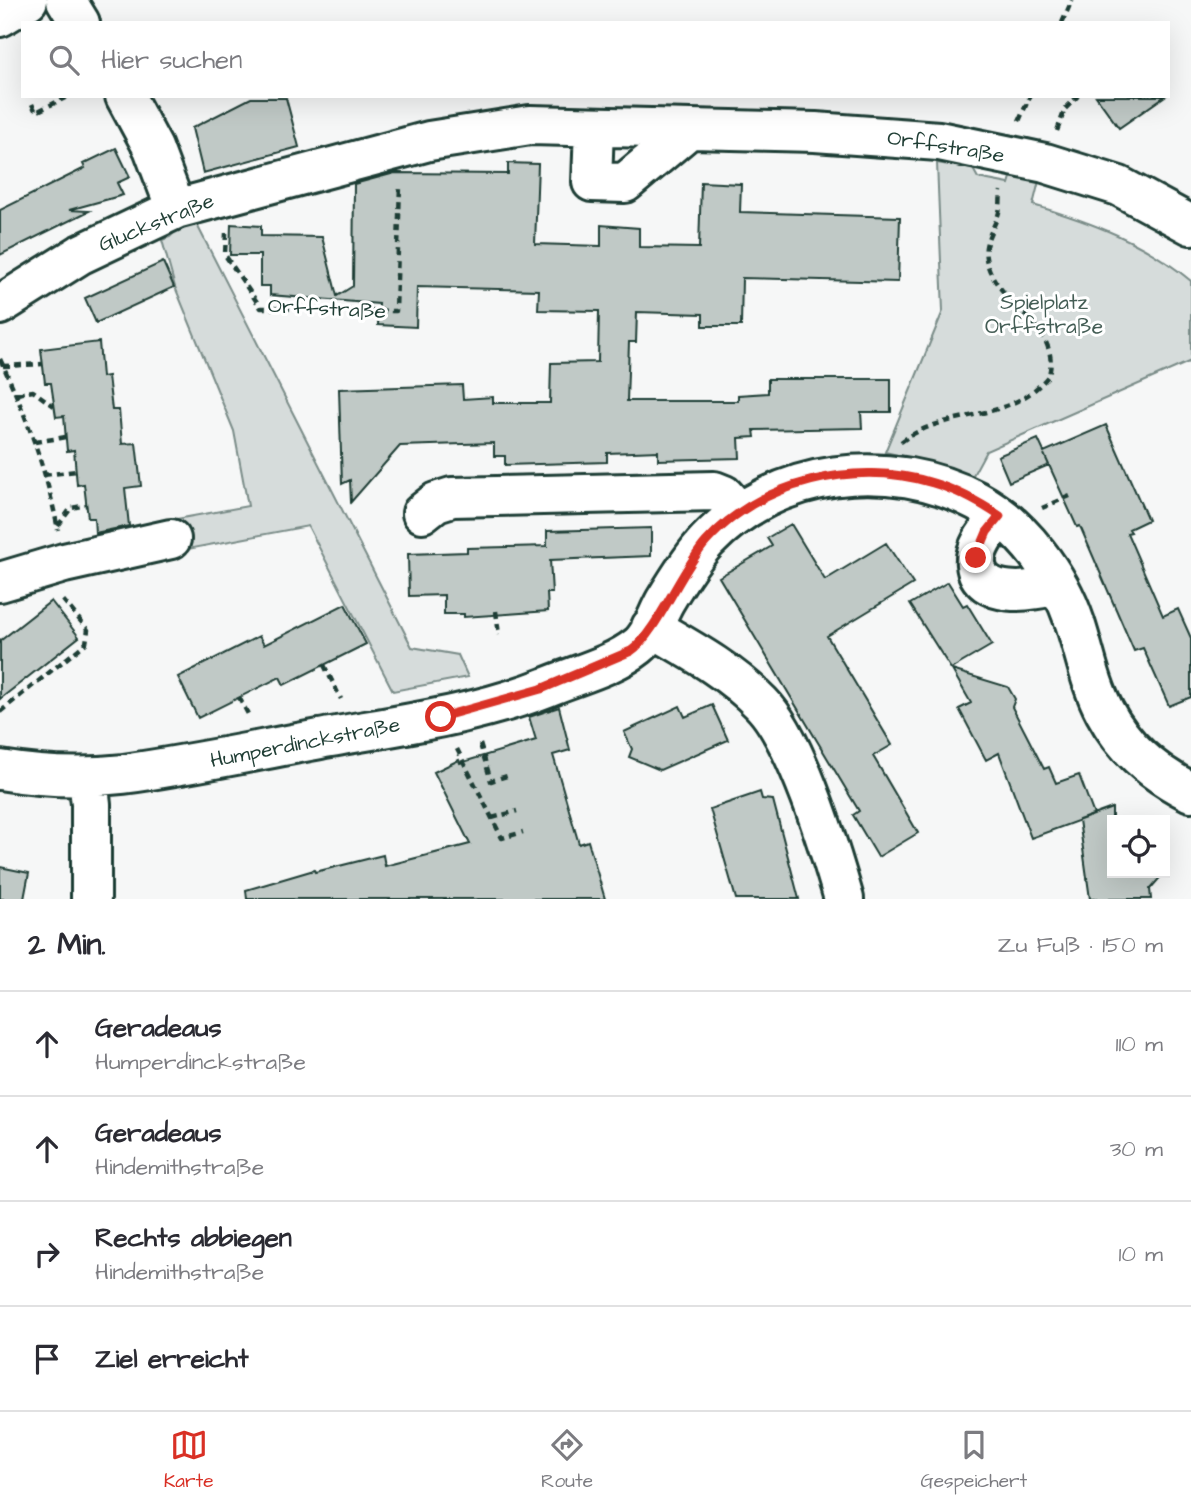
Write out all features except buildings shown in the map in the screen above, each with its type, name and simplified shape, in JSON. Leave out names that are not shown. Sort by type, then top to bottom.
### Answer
[{"type":"street","points":[[0,17],[28,0]]},
{"type":"street","points":[[66,0],[79,21]]},
{"type":"street","points":[[126,98],[153,148],[176,209]]},
{"type":"street","name":"Orffstraße","points":[[323,169],[401,148],[512,127],[883,135],[967,146],[1045,163],[1119,186],[1191,225]]},
{"type":"street","points":[[594,127],[592,182],[625,183],[688,130]]},
{"type":"street","name":"Gluckstraße","points":[[0,304],[81,254],[176,209],[323,169]]},
{"type":"street","name":"Humperdinckstraße","points":[[0,770],[47,778],[88,779],[165,768],[480,708],[541,689],[617,658],[642,644],[707,541],[740,513],[779,491],[805,482],[855,473],[884,474],[932,482],[978,502],[1000,516],[1023,537],[1070,609],[1088,670],[1113,725],[1131,750],[1155,770],[1191,792]]},
{"type":"street","points":[[422,513],[436,502],[452,497],[714,491],[724,495],[740,513]]},
{"type":"street","points":[[1000,516],[987,532],[976,558],[975,563],[984,581],[995,588],[1020,590],[1056,584]]},
{"type":"street","points":[[0,582],[171,538]]},
{"type":"street","points":[[651,627],[696,654],[762,704],[797,766],[830,850],[844,899]]},
{"type":"street","points":[[88,779],[91,804],[92,899]]},
{"type":"path","points":[[1063,21],[1072,0]]},
{"type":"path","points":[[33,104],[36,112],[65,98]]},
{"type":"path","points":[[1065,109],[1076,98]]},
{"type":"path","name":"Orffstraße","points":[[227,193],[225,255],[261,308],[397,312],[401,148]]},
{"type":"path","points":[[884,474],[893,448],[910,435],[937,424],[986,415],[1019,401],[1049,375],[1051,349],[1042,334],[997,285],[986,258],[985,245],[999,213],[1003,183]]},
{"type":"path","points":[[0,359],[17,394],[34,442],[58,527],[71,508],[87,505]]},
{"type":"path","points":[[3,366],[43,364]]},
{"type":"path","points":[[17,394],[33,391],[54,406]]},
{"type":"path","points":[[34,442],[66,438]]},
{"type":"path","points":[[44,475],[76,471]]},
{"type":"path","points":[[1047,506],[1070,496]]},
{"type":"path","points":[[0,712],[86,643],[88,630],[62,599],[61,593],[73,576],[70,562]]},
{"type":"path","points":[[496,611],[499,635]]},
{"type":"path","points":[[477,736],[491,781],[507,776]]},
{"type":"path","points":[[462,759],[502,838],[523,832]]},
{"type":"path","points":[[492,818],[517,811]]},
{"type":"green space","name":"Spielplatz Orffstraße","points":[[937,163],[973,169],[978,178],[1009,184],[1012,174],[1040,177],[1033,205],[1076,219],[1136,244],[1191,281],[1191,361],[986,451],[972,477],[949,467],[885,452],[943,311]]},
{"type":"green space","points":[[192,215],[412,647],[458,655],[468,677],[393,691],[308,526],[177,551],[171,520],[248,506],[234,431],[175,287],[162,240],[170,237]]},
{"type":"route","points":[[441,717],[541,689],[617,658],[642,644],[665,601],[707,541],[740,513],[779,491],[805,482],[855,473],[884,474],[932,482],[956,491],[1000,516],[987,532],[976,558]]}]
